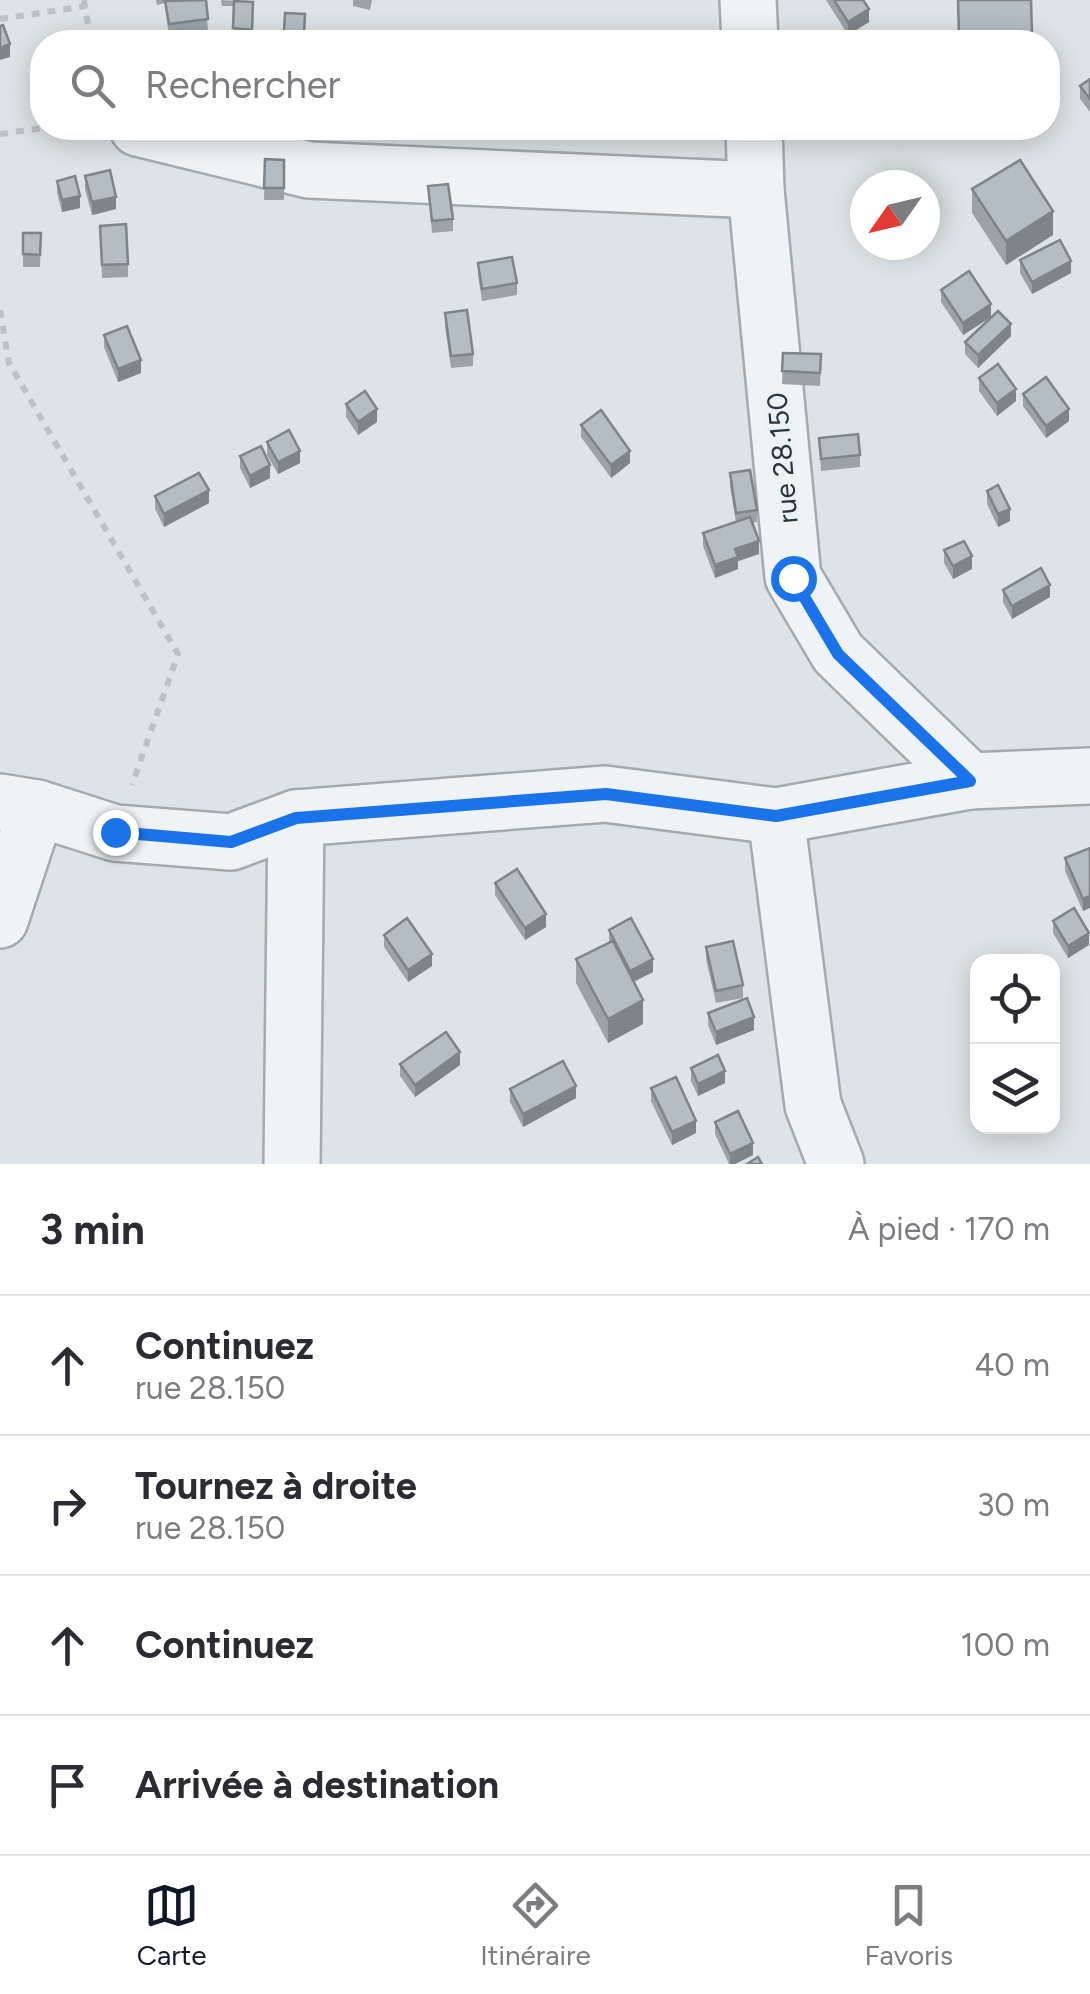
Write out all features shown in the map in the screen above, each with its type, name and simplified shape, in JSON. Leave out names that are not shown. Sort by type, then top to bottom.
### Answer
[{"type":"street","points":[[748,0],[749,30]]},
{"type":"street","points":[[187,140],[309,170],[756,190]]},
{"type":"street","name":"rue 28.150","points":[[754,140],[793,578],[838,654],[970,781]]},
{"type":"street","points":[[0,920],[18,805],[115,832],[231,842],[296,818],[606,794],[776,816],[970,781],[1090,776]]},
{"type":"street","points":[[776,816],[813,1105],[836,1164]]},
{"type":"street","points":[[292,1164],[296,818]]},
{"type":"path","points":[[0,19],[85,3],[90,30]]},
{"type":"path","points":[[0,134],[30,130]]},
{"type":"path","points":[[0,310],[9,363],[178,654],[115,832]]},
{"type":"building","points":[[206,0],[208,19],[169,24],[165,1]]},
{"type":"building","points":[[834,0],[863,0],[869,9],[848,22]]},
{"type":"building","points":[[958,0],[1031,0],[1032,30],[959,30]]},
{"type":"building","points":[[234,1],[253,2],[252,30],[233,28]]},
{"type":"building","points":[[285,13],[305,14],[304,30],[284,30]]},
{"type":"building","points":[[3,25],[10,44],[0,48],[0,26]]},
{"type":"building","points":[[1090,79],[1090,99],[1080,86]]},
{"type":"building","points":[[265,159],[284,160],[284,188],[264,188]]},
{"type":"building","points":[[1020,160],[1053,211],[1006,241],[972,189]]},
{"type":"building","points":[[110,170],[116,197],[92,202],[85,176]]},
{"type":"building","points":[[75,176],[80,196],[62,200],[57,181]]},
{"type":"building","points":[[448,184],[453,219],[432,221],[428,186]]},
{"type":"building","points":[[126,224],[128,264],[102,265],[100,226]]},
{"type":"building","points":[[23,233],[41,233],[40,255],[23,254]]},
{"type":"building","points":[[1060,240],[1071,261],[1032,282],[1020,260]]},
{"type":"building","points":[[512,257],[517,283],[482,289],[478,263]]},
{"type":"building","points":[[969,271],[991,304],[963,323],[941,290]]},
{"type":"building","points":[[467,310],[473,354],[451,356],[445,313]]},
{"type":"building","points":[[998,311],[1011,324],[978,355],[965,342]]},
{"type":"building","points":[[127,326],[141,360],[118,369],[104,335]]},
{"type":"building","points":[[783,353],[821,354],[820,373],[782,371]]},
{"type":"building","points":[[998,364],[1016,389],[997,403],[979,378]]},
{"type":"building","points":[[1046,377],[1069,409],[1046,426],[1023,394]]},
{"type":"building","points":[[365,391],[377,409],[358,422],[346,404]]},
{"type":"building","points":[[601,410],[630,451],[611,465],[581,425]]},
{"type":"building","points":[[289,430],[300,451],[278,462],[267,442]]},
{"type":"building","points":[[858,434],[860,455],[821,459],[819,438]]},
{"type":"building","points":[[261,446],[270,465],[250,476],[240,456]]},
{"type":"building","points":[[750,470],[757,510],[736,513],[730,473]]},
{"type":"building","points":[[199,473],[209,490],[164,514],[155,496]]},
{"type":"building","points":[[998,485],[1010,509],[998,514],[987,491]]},
{"type":"building","points":[[750,517],[759,541],[735,549],[738,557],[715,565],[703,533]]},
{"type":"building","points":[[964,541],[972,556],[953,566],[944,550]]},
{"type":"building","points":[[1041,568],[1050,585],[1012,606],[1003,590]]},
{"type":"building","points":[[1090,848],[1090,896],[1083,899],[1065,858]]},
{"type":"building","points":[[517,869],[546,914],[525,928],[495,883]]},
{"type":"building","points":[[1074,908],[1089,933],[1068,946],[1053,921]]},
{"type":"building","points":[[407,918],[432,954],[408,970],[384,935]]},
{"type":"building","points":[[631,918],[653,959],[630,971],[609,930]]},
{"type":"building","points":[[613,941],[643,1000],[608,1019],[576,959]]},
{"type":"building","points":[[733,941],[743,985],[716,991],[706,947]]},
{"type":"building","points":[[747,998],[754,1017],[716,1032],[708,1013]]},
{"type":"building","points":[[446,1032],[460,1052],[415,1085],[400,1064]]},
{"type":"building","points":[[718,1055],[725,1071],[698,1084],[691,1068]]},
{"type":"building","points":[[563,1061],[576,1086],[523,1114],[510,1089]]},
{"type":"building","points":[[676,1077],[696,1121],[672,1132],[651,1088]]},
{"type":"building","points":[[738,1111],[753,1143],[730,1154],[715,1122]]},
{"type":"route","points":[[115,832],[231,842],[296,818],[606,794],[776,816],[970,781],[838,654],[793,578]]}]
